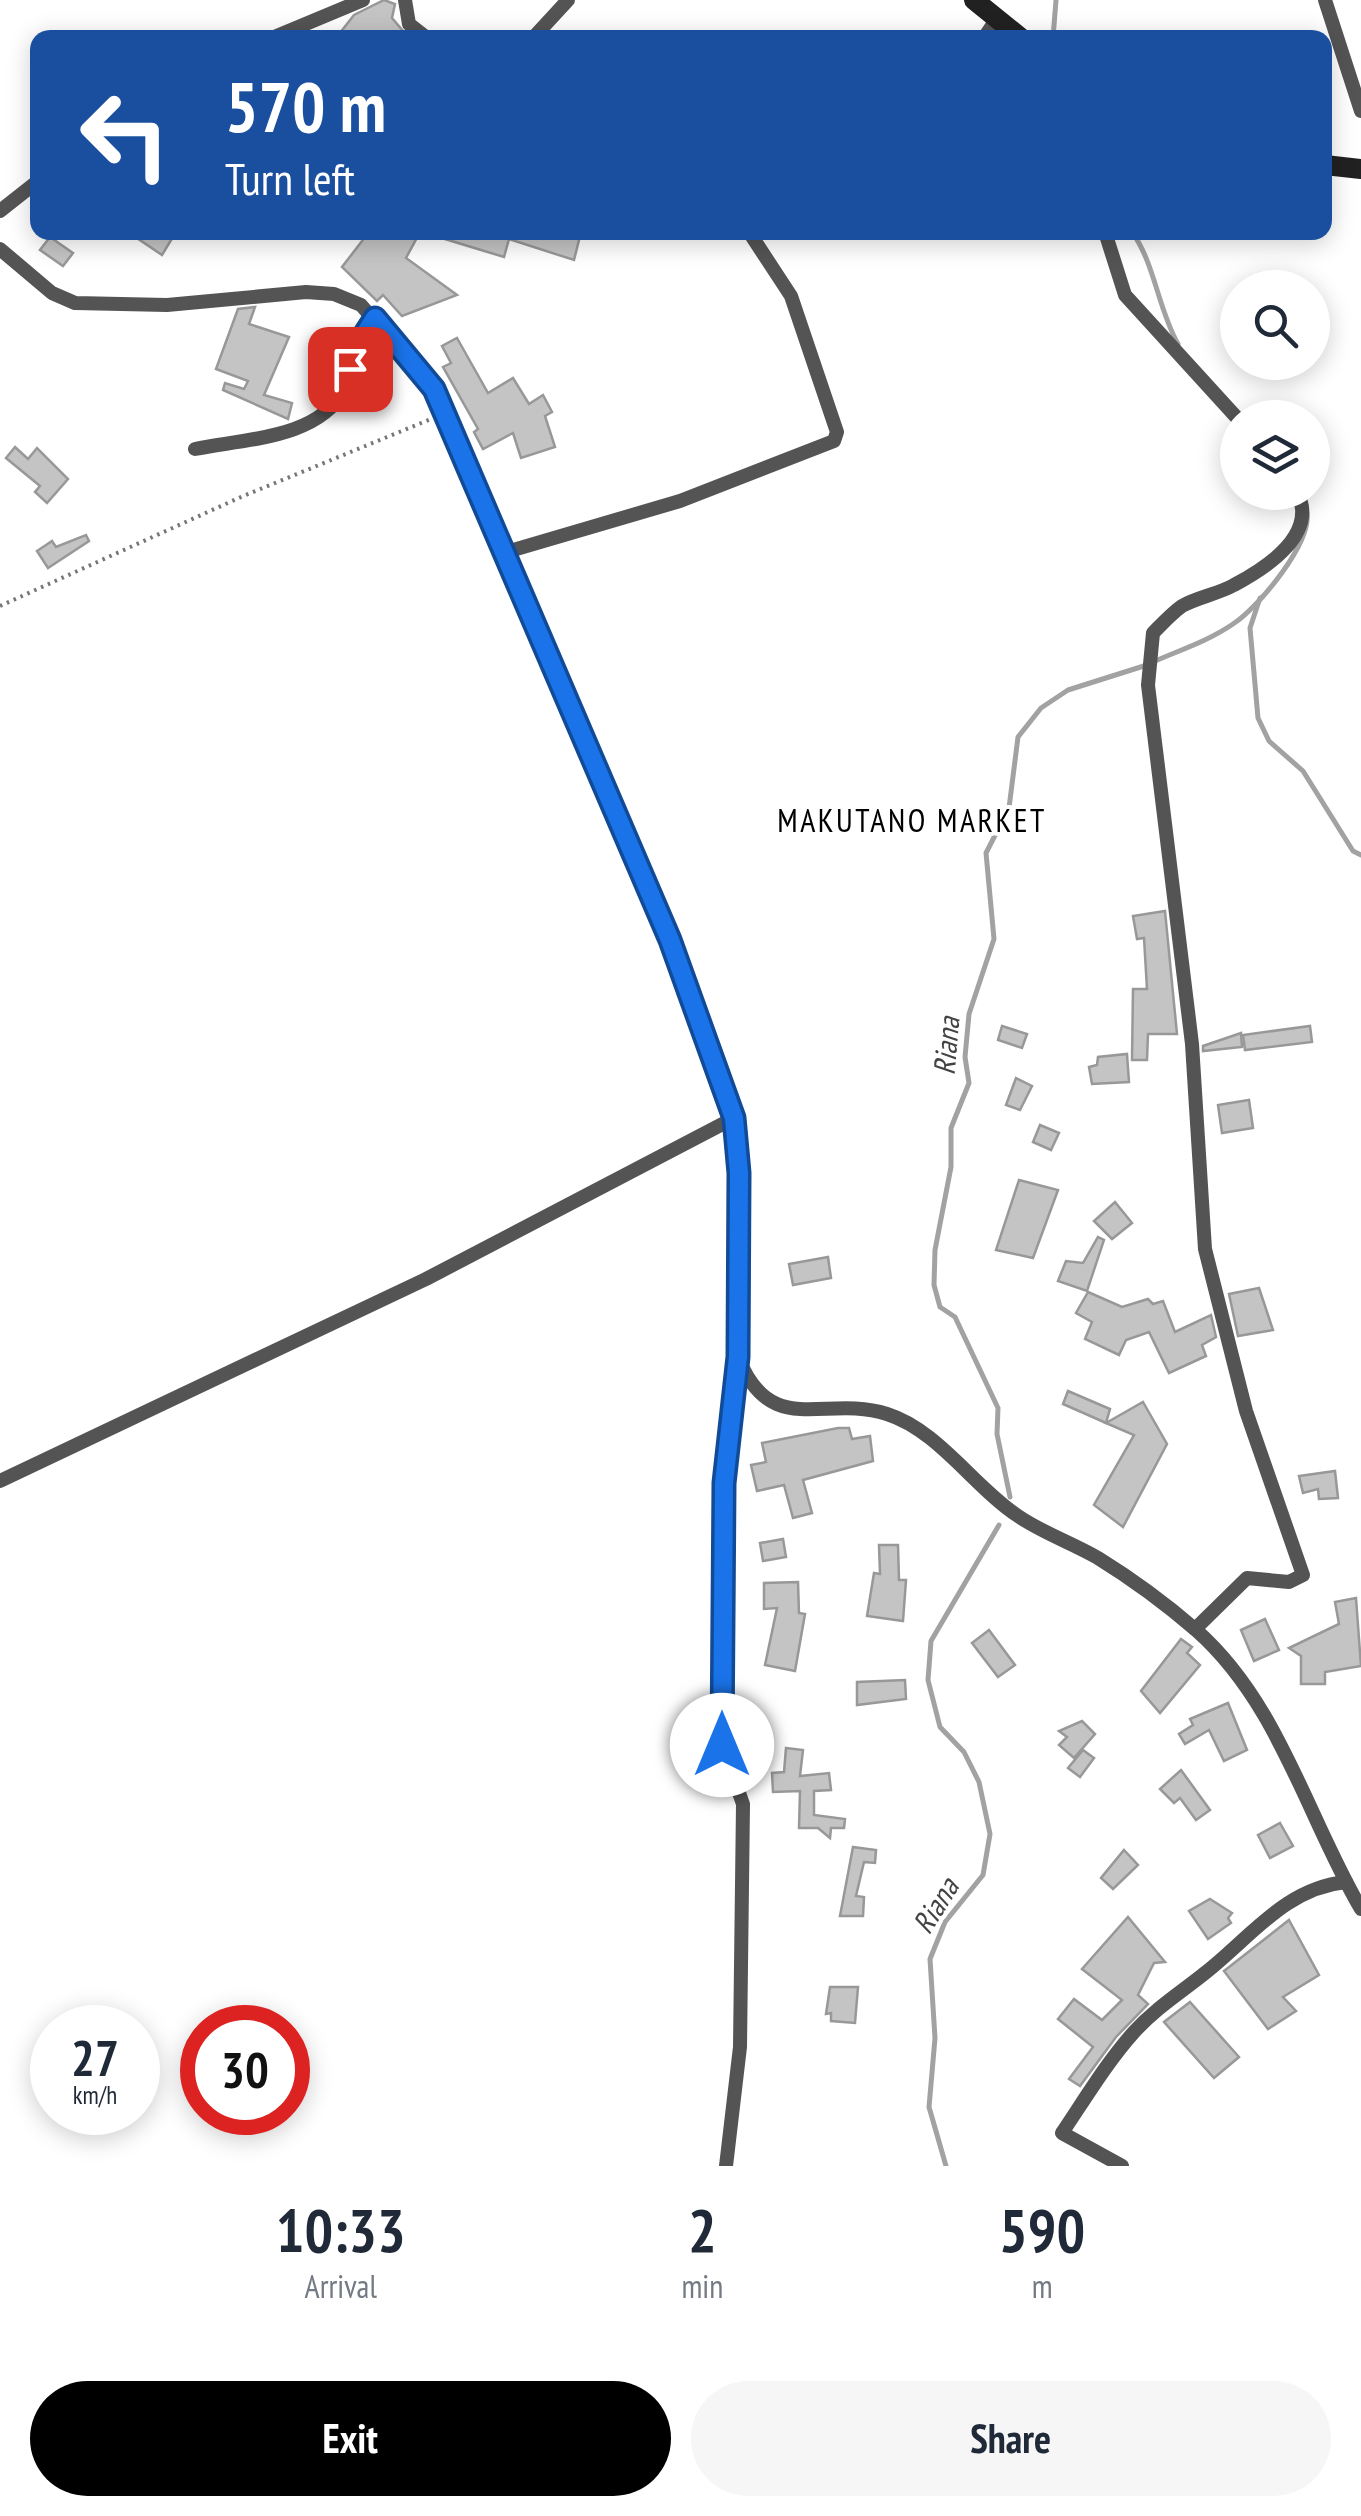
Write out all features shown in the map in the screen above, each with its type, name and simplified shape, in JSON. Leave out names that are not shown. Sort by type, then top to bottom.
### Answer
[{"type":"main road","points":[[974,0],[990,29]]},
{"type":"main road","points":[[1332,166],[1361,169]]},
{"type":"street","points":[[291,30],[362,0]]},
{"type":"street","points":[[406,0],[410,24],[417,30]]},
{"type":"street","points":[[541,30],[568,0]]},
{"type":"street","points":[[1326,0],[1361,112]]},
{"type":"street","points":[[0,211],[30,187]]},
{"type":"street","points":[[503,552],[680,501],[834,440],[836,432],[791,296],[754,240]]},
{"type":"street","points":[[1108,240],[1125,295],[1221,400]]},
{"type":"street","points":[[0,249],[52,293],[74,303],[168,305],[306,292],[334,294],[361,305],[375,318],[412,359],[444,414],[670,940],[734,1118],[739,1173],[738,1357],[724,1483],[721,1773],[723,1782],[738,1790],[743,1804],[740,2047],[726,2166]]},
{"type":"street","points":[[195,449],[306,426],[343,392],[357,346],[375,318]]},
{"type":"street","points":[[1194,1629],[1247,1578],[1288,1582],[1303,1575],[1246,1411],[1205,1249],[1192,1044],[1150,668],[1153,633],[1182,606],[1233,586],[1296,536],[1304,516],[1302,510]]},
{"type":"street","points":[[0,1482],[136,1413],[426,1279],[734,1118]]},
{"type":"street","points":[[738,1357],[748,1381],[780,1406],[800,1411],[860,1409],[907,1423],[1016,1515],[1096,1557],[1194,1629],[1222,1654],[1268,1720],[1361,1909]]},
{"type":"street","points":[[1122,2166],[1062,2133],[1130,2035],[1161,2003],[1206,1972],[1261,1921],[1300,1896],[1346,1882]]},
{"type":"path","points":[[0,606],[241,497],[444,414]]},
{"type":"building","points":[[384,0],[395,4],[392,18],[402,30],[342,30],[354,15]]},
{"type":"building","points":[[48,240],[54,240],[73,253],[63,266],[40,250]]},
{"type":"building","points":[[140,240],[171,240],[162,255]]},
{"type":"building","points":[[363,240],[416,240],[406,258],[457,295],[402,316],[383,295],[377,301],[342,267]]},
{"type":"building","points":[[448,240],[509,240],[504,257]]},
{"type":"building","points":[[512,240],[579,240],[574,260]]},
{"type":"building","points":[[255,307],[249,324],[289,337],[264,395],[292,403],[288,419],[223,390],[225,383],[244,389],[248,381],[216,369],[238,309]]},
{"type":"building","points":[[457,338],[488,393],[513,378],[529,404],[543,395],[552,412],[545,416],[555,447],[521,458],[513,433],[483,449],[474,432],[478,429],[443,367],[451,363],[442,346]]},
{"type":"building","points":[[326,342],[339,347],[324,385],[311,379]]},
{"type":"building","points":[[15,447],[28,459],[37,448],[68,479],[47,503],[35,492],[40,486],[6,458]]},
{"type":"building","points":[[86,535],[89,541],[48,568],[37,551],[52,541],[56,547]]},
{"type":"building","points":[[1165,911],[1177,1034],[1148,1034],[1147,1060],[1132,1060],[1133,989],[1147,989],[1144,938],[1137,939],[1133,916]]},
{"type":"building","points":[[1002,1026],[1027,1034],[1022,1048],[998,1040]]},
{"type":"building","points":[[1310,1026],[1312,1042],[1245,1050],[1243,1035]]},
{"type":"building","points":[[1241,1033],[1242,1047],[1203,1051],[1203,1046]]},
{"type":"building","points":[[1127,1054],[1129,1082],[1092,1084],[1089,1067],[1097,1065],[1098,1057]]},
{"type":"building","points":[[1016,1078],[1032,1086],[1020,1110],[1006,1105]]},
{"type":"building","points":[[1249,1100],[1253,1128],[1222,1133],[1218,1105]]},
{"type":"building","points":[[1040,1125],[1059,1133],[1051,1150],[1033,1142]]},
{"type":"building","points":[[1019,1180],[1058,1190],[1033,1258],[996,1250]]},
{"type":"building","points":[[1115,1202],[1132,1223],[1112,1239],[1094,1221]]},
{"type":"building","points":[[1098,1237],[1104,1240],[1087,1291],[1058,1281],[1066,1261],[1083,1263]]},
{"type":"building","points":[[828,1257],[831,1278],[793,1285],[789,1264]]},
{"type":"building","points":[[1259,1288],[1273,1330],[1238,1336],[1229,1294]]},
{"type":"building","points":[[1088,1292],[1122,1307],[1148,1299],[1153,1304],[1163,1301],[1175,1332],[1211,1315],[1216,1337],[1202,1345],[1206,1356],[1169,1373],[1149,1332],[1126,1340],[1119,1355],[1085,1339],[1092,1322],[1076,1313]]},
{"type":"building","points":[[1068,1391],[1110,1409],[1106,1423],[1063,1404]]},
{"type":"building","points":[[1143,1402],[1167,1444],[1123,1527],[1094,1505],[1134,1435],[1106,1423]]},
{"type":"building","points":[[849,1428],[852,1439],[870,1436],[873,1461],[803,1480],[812,1513],[793,1518],[784,1485],[757,1491],[751,1465],[766,1462],[762,1443]]},
{"type":"building","points":[[1335,1471],[1338,1498],[1319,1499],[1318,1489],[1303,1493],[1299,1476]]},
{"type":"building","points":[[783,1539],[786,1557],[763,1561],[760,1543]]},
{"type":"building","points":[[879,1545],[898,1545],[899,1580],[906,1580],[903,1621],[867,1616],[874,1573],[880,1574]]},
{"type":"building","points":[[798,1582],[799,1613],[805,1614],[795,1671],[765,1665],[777,1608],[764,1609],[764,1583]]},
{"type":"building","points":[[1356,1598],[1361,1666],[1325,1672],[1325,1684],[1301,1684],[1301,1656],[1289,1648],[1339,1624],[1335,1602]]},
{"type":"building","points":[[1265,1619],[1279,1650],[1254,1661],[1241,1630]]},
{"type":"building","points":[[989,1630],[1015,1665],[998,1677],[972,1643]]},
{"type":"building","points":[[1181,1639],[1192,1647],[1187,1653],[1200,1665],[1160,1713],[1141,1691]]},
{"type":"building","points":[[905,1680],[906,1699],[857,1705],[857,1682]]},
{"type":"building","points":[[1228,1703],[1247,1750],[1224,1761],[1209,1730],[1185,1744],[1179,1734],[1193,1725],[1190,1719]]},
{"type":"building","points":[[1082,1721],[1095,1734],[1074,1758],[1059,1745],[1067,1737],[1059,1731]]},
{"type":"building","points":[[786,1748],[803,1750],[800,1776],[829,1773],[831,1790],[814,1791],[814,1815],[845,1819],[844,1828],[831,1828],[830,1838],[818,1828],[799,1828],[800,1791],[773,1792],[772,1773],[784,1772]]},
{"type":"building","points":[[1083,1750],[1094,1758],[1080,1777],[1068,1768]]},
{"type":"building","points":[[1181,1770],[1210,1810],[1196,1820],[1180,1798],[1174,1803],[1160,1789]]},
{"type":"building","points":[[1280,1823],[1293,1846],[1270,1858],[1258,1835]]},
{"type":"building","points":[[853,1847],[876,1850],[875,1863],[864,1862],[856,1896],[864,1897],[863,1916],[840,1916]]},
{"type":"building","points":[[1124,1850],[1138,1865],[1113,1889],[1101,1878]]},
{"type":"building","points":[[1210,1899],[1232,1913],[1228,1918],[1231,1923],[1208,1939],[1189,1911]]},
{"type":"building","points":[[1128,1917],[1165,1962],[1154,1963],[1138,1995],[1148,2004],[1116,2037],[1080,2086],[1069,2079],[1093,2047],[1058,2019],[1074,1999],[1102,2020],[1122,2000],[1082,1969]]},
{"type":"building","points":[[1289,1920],[1319,1975],[1283,1997],[1296,2011],[1268,2029],[1224,1971]]},
{"type":"building","points":[[830,1987],[858,1987],[855,2023],[831,2021],[831,2013],[826,2014]]},
{"type":"building","points":[[1190,2002],[1239,2057],[1214,2078],[1164,2022]]},
{"type":"waterway","name":"Riana","points":[[1054,30],[1056,0]]},
{"type":"waterway","name":"Riana","points":[[1137,240],[1178,344]]},
{"type":"waterway","name":"Riana","points":[[1155,661],[1224,630],[1244,616],[1294,554],[1307,522],[1306,510]]},
{"type":"waterway","points":[[1260,598],[1250,628],[1258,718],[1269,741],[1303,771],[1353,851],[1361,855]]},
{"type":"waterway","name":"Riana","points":[[1010,1497],[997,1434],[998,1408],[955,1317],[940,1307],[934,1285],[935,1250],[951,1167],[951,1128],[969,1083],[965,1057],[969,1014],[994,939],[986,853],[1009,808],[1018,737],[1041,708],[1068,690],[1147,665]]},
{"type":"waterway","name":"Riana","points":[[946,2166],[929,2107],[935,2038],[930,1959],[945,1922],[983,1875],[990,1834],[979,1782],[964,1752],[940,1727],[928,1680],[931,1641],[999,1525]]},
{"type":"district","name":"MAKUTANO MARKET","points":[[912,821]]},
{"type":"route","points":[[350,369],[357,346],[375,318],[434,389],[670,940],[734,1118],[739,1173],[738,1357],[724,1483],[722,1745]]}]
